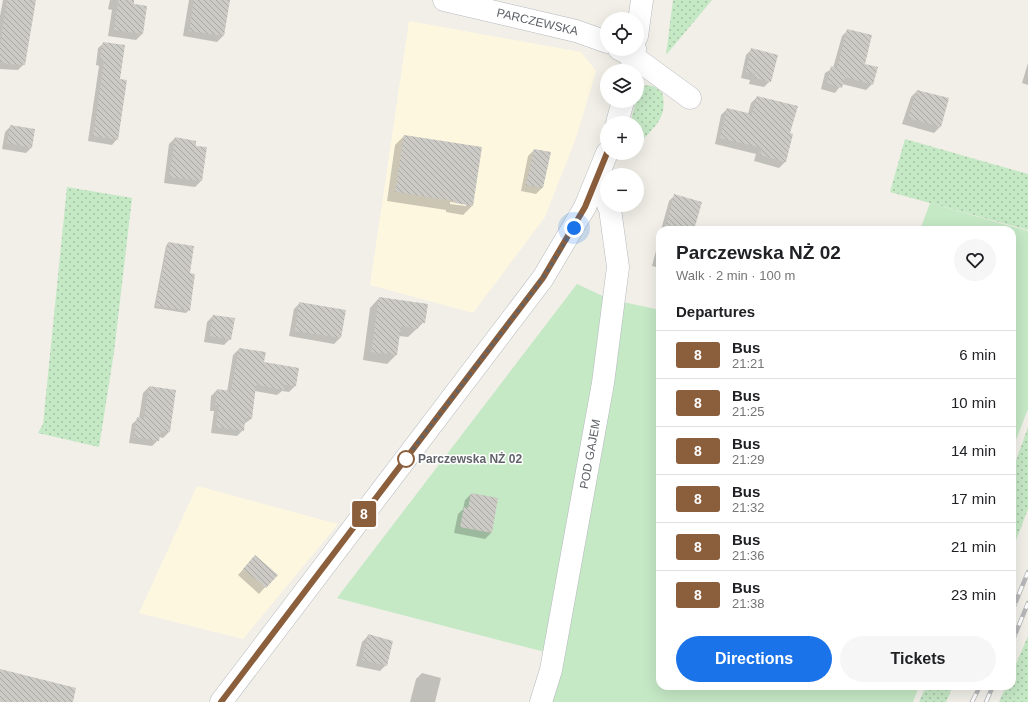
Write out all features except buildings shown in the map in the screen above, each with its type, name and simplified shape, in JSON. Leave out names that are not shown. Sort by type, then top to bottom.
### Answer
[{"type":"street","name":"PARCZEWSKA","points":[[444,0],[576,31],[600,40]]},
{"type":"street","points":[[639,12],[642,0]]},
{"type":"street","points":[[636,56],[690,98]]},
{"type":"street","points":[[221,702],[543,278],[563,247],[595,185],[604,160]]},
{"type":"street","name":"POD GAJEM","points":[[595,185],[600,193]]},
{"type":"street","name":"POD GAJEM","points":[[541,702],[551,670],[603,383],[618,267],[610,212]]},
{"type":"shaded area","points":[[409,21],[581,52],[596,71],[576,138],[545,217],[473,313],[370,285]]},
{"type":"shaded area","points":[[197,486],[338,524],[243,639],[139,613]]},
{"type":"green space","points":[[673,0],[712,0],[666,55]]},
{"type":"green space","points":[[648,85],[655,87],[662,92],[664,101],[661,116],[658,122],[644,139],[644,116],[632,116],[634,108],[644,108],[644,86]]},
{"type":"green space","points":[[905,139],[1028,174],[1028,230],[1016,226],[890,192]]},
{"type":"green space","points":[[67,187],[132,198],[114,352],[99,447],[38,433],[43,424]]},
{"type":"green space","points":[[930,203],[1010,226],[921,226]]},
{"type":"green space","points":[[1016,228],[1028,231],[1028,409],[1016,440]]},
{"type":"green space","points":[[577,284],[609,299],[656,309],[656,690],[918,690],[913,702],[548,702],[545,652],[337,598]]},
{"type":"green space","points":[[1028,427],[1028,509],[1016,540],[1016,461]]},
{"type":"green space","points":[[1028,636],[1028,702],[999,702],[1004,690],[1016,690],[1016,664]]},
{"type":"green space","points":[[924,690],[951,690],[946,702],[919,702]]},
{"type":"railway","points":[[1016,601],[1028,572]]},
{"type":"railway","points":[[1016,632],[1028,603]]},
{"type":"railway","points":[[972,702],[978,690]]},
{"type":"railway","points":[[986,702],[991,690]]},
{"type":"bus line","name":"8","points":[[221,702],[543,278],[556,259],[585,207],[604,160]]},
{"type":"place","name":"Parczewska NŻ 02","points":[[406,459]]},
{"type":"route","points":[[406,459],[401,465],[543,278],[574,228]]}]
